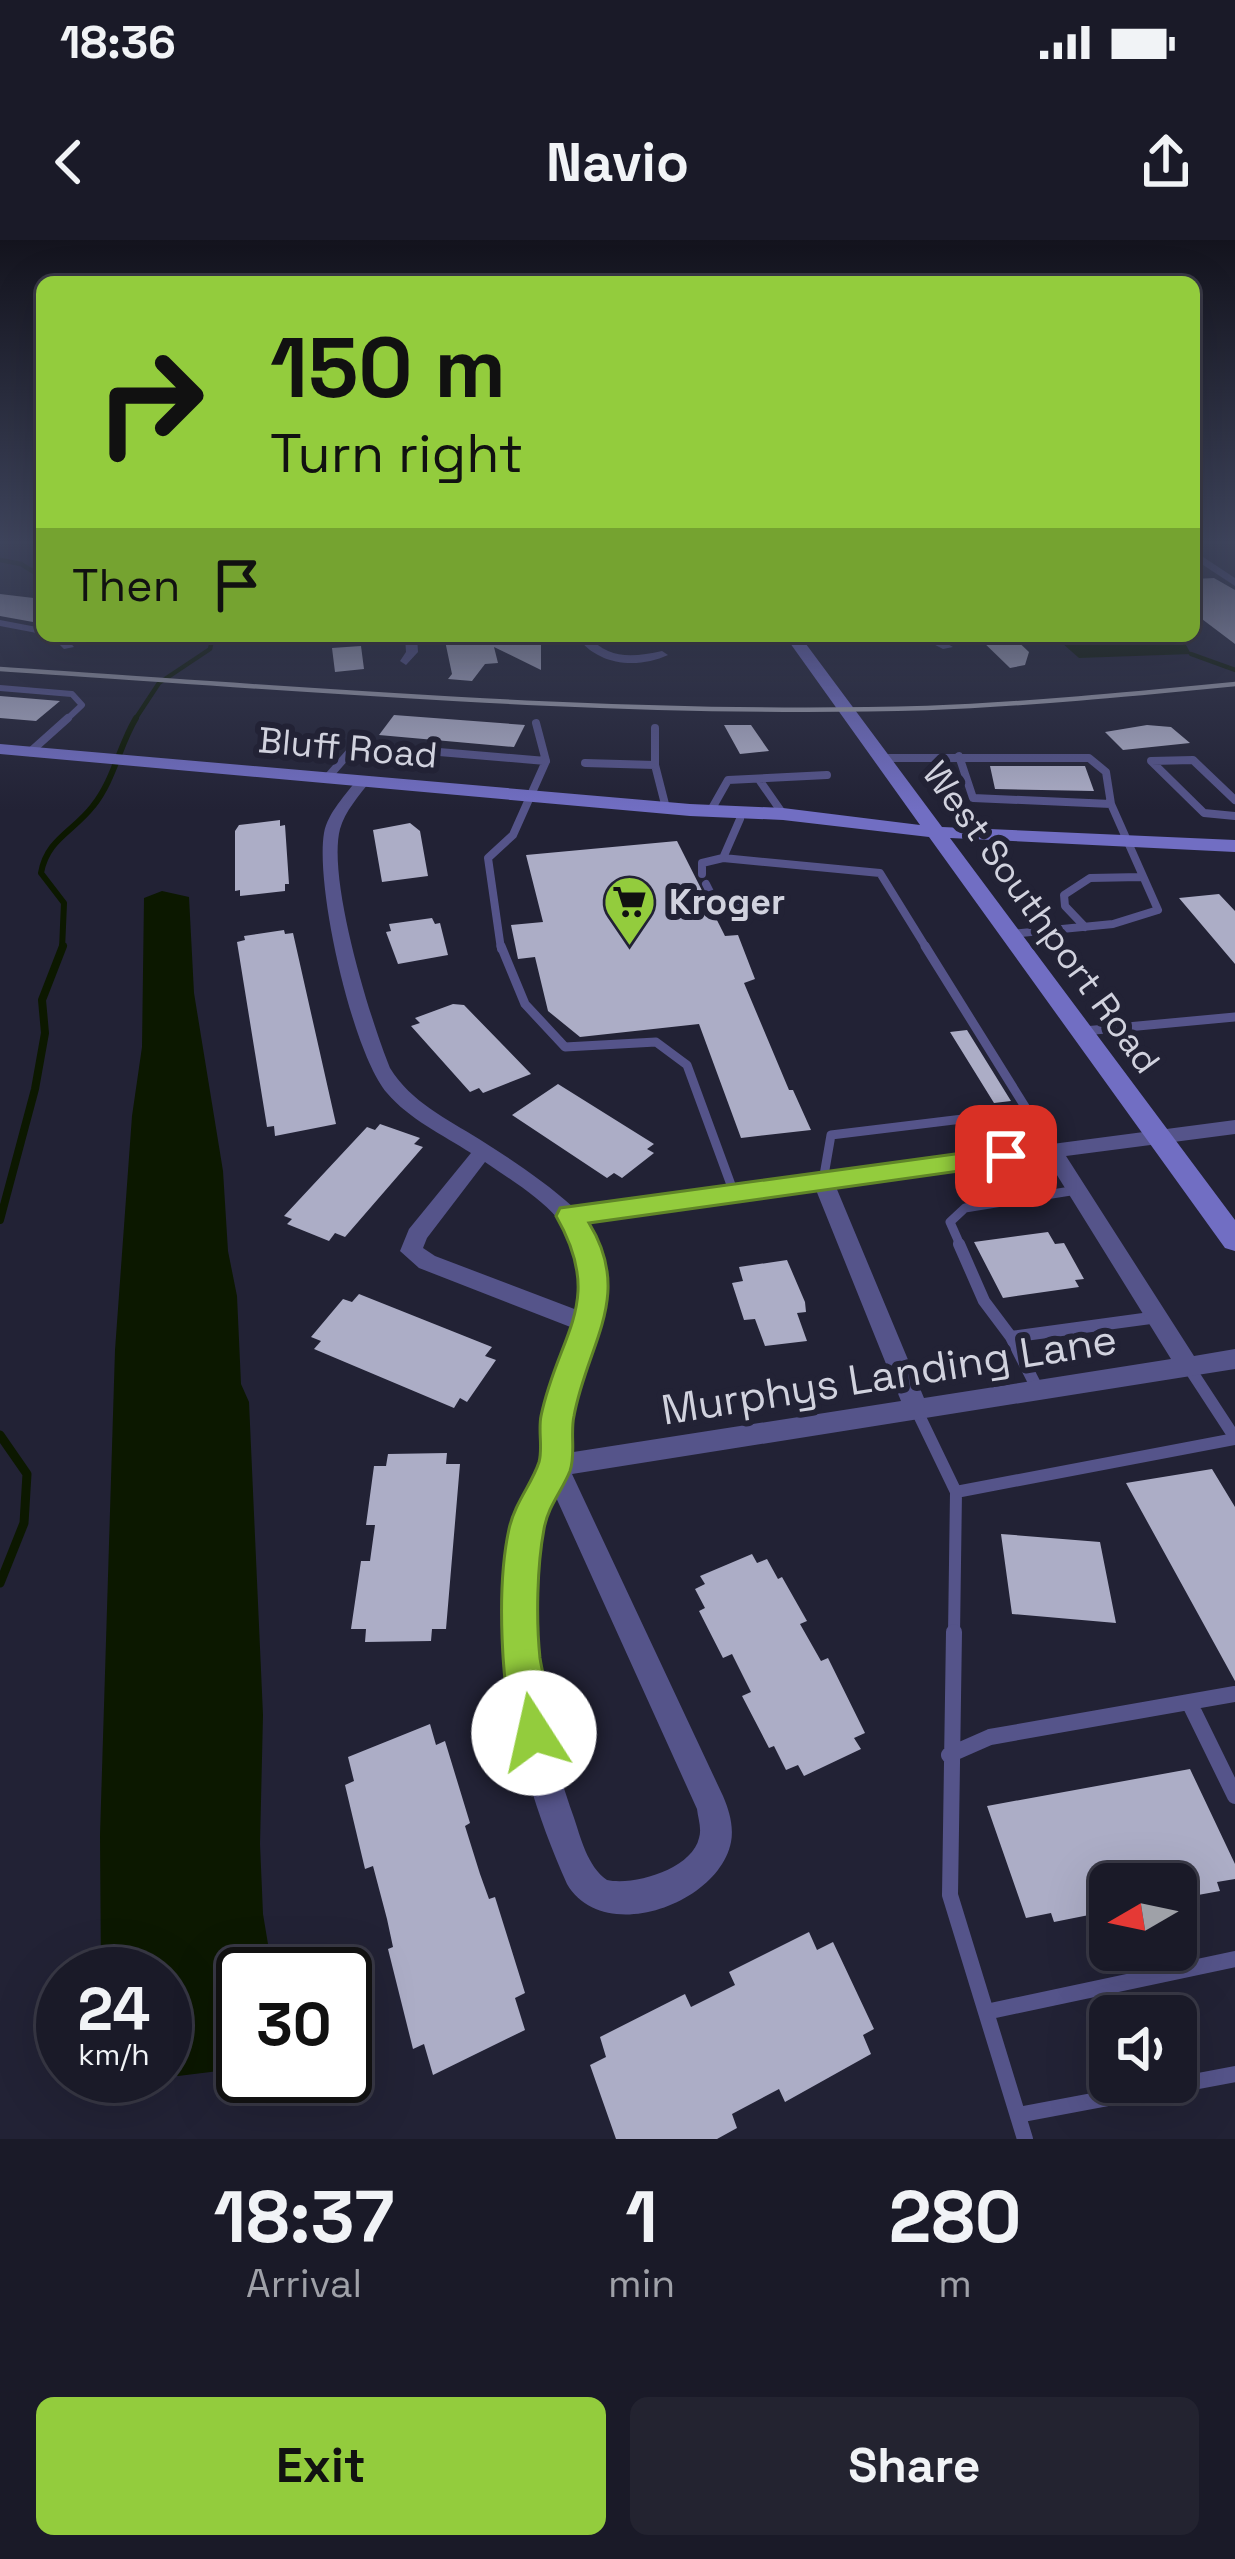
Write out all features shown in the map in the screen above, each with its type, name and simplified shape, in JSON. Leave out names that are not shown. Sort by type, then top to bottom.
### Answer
[{"type":"main road","name":"West Southport Road","points":[[796,642],[1235,1241]]},
{"type":"main road","name":"Bluff Road","points":[[0,749],[666,808],[783,814],[805,820]]},
{"type":"main road","name":"Bluff Road","points":[[700,810],[740,820],[1235,846]]},
{"type":"street","points":[[63,642],[68,647]]},
{"type":"street","points":[[406,661],[411,642]]},
{"type":"street","points":[[585,642],[607,656],[662,655]]},
{"type":"street","points":[[937,642],[947,647]]},
{"type":"street","points":[[363,782],[331,833],[338,911],[363,1016],[381,1068],[393,1088],[570,1216],[585,1238],[595,1268],[588,1324],[557,1417],[555,1466],[712,1807],[717,1830],[712,1850],[699,1868],[626,1901],[601,1897],[578,1870],[539,1762],[525,1693],[521,1653],[525,1534],[534,1500],[555,1466]]},
{"type":"street","points":[[570,1216],[1235,1127]]},
{"type":"street","points":[[1052,1150],[1188,1366]]},
{"type":"street","points":[[483,1151],[417,1235],[413,1254],[588,1324]]},
{"type":"street","points":[[823,1181],[916,1409]]},
{"type":"street","name":"Murphys Landing Lane","points":[[555,1466],[1235,1359]]},
{"type":"lane","points":[[0,688],[72,694],[82,705],[30,752]]},
{"type":"lane","points":[[536,723],[546,760],[513,835],[488,858],[502,959],[514,993],[532,1018],[566,1047],[656,1042],[686,1065],[734,1193]]},
{"type":"lane","points":[[656,728],[655,765],[666,808]]},
{"type":"lane","points":[[327,778],[356,745],[546,760]]},
{"type":"lane","points":[[958,756],[973,798],[1111,804]]},
{"type":"lane","points":[[881,758],[1089,758],[1106,770],[1114,786],[1111,804],[1158,910],[1113,924],[1010,934]]},
{"type":"lane","points":[[1235,800],[1193,760],[1151,761],[1204,813],[1235,816]]},
{"type":"lane","points":[[585,763],[655,765]]},
{"type":"lane","points":[[700,810],[728,780],[760,782],[827,775]]},
{"type":"lane","points":[[760,782],[783,814]]},
{"type":"lane","points":[[723,858],[740,820]]},
{"type":"lane","points":[[737,902],[711,894],[702,863],[723,858],[880,873],[1052,1150]]},
{"type":"lane","points":[[1085,927],[1065,906],[1064,895],[1076,883],[1092,875],[1141,878]]},
{"type":"lane","points":[[1081,1031],[1235,1017]]},
{"type":"lane","points":[[823,1181],[830,1135],[1028,1111]]},
{"type":"lane","points":[[1038,1390],[1011,1337],[984,1300],[950,1222],[965,1208],[1077,1190]]},
{"type":"lane","points":[[1011,1337],[1157,1317]]},
{"type":"lane","points":[[956,1492],[1235,1439],[1188,1366]]},
{"type":"lane","points":[[916,1409],[956,1492],[950,1895],[1025,2139]]},
{"type":"lane","points":[[949,1755],[990,1737],[1235,1694]]},
{"type":"lane","points":[[1189,1702],[1235,1796]]},
{"type":"lane","points":[[986,2012],[1235,1959]]},
{"type":"lane","points":[[1018,2115],[1235,2074]]},
{"type":"shaded area","points":[[1061,642],[1184,642],[1191,654],[1079,658]]},
{"type":"shaded area","points":[[162,891],[189,897],[194,993],[223,1171],[241,1384],[249,1402],[263,1715],[260,1844],[268,1947],[216,1947],[216,2071],[192,2074],[192,1947],[101,1947],[115,1350],[132,1116],[142,1047],[144,898]]},
{"type":"building","points":[[445,642],[541,642],[541,670],[494,647],[498,663],[485,664],[472,681],[448,679],[452,674]]},
{"type":"building","points":[[983,642],[1018,642],[1029,652],[1025,665],[1010,668]]},
{"type":"building","points":[[361,646],[364,669],[335,672],[332,648]]},
{"type":"building","points":[[0,696],[60,701],[36,721],[0,718]]},
{"type":"building","points":[[394,715],[525,725],[514,747],[379,735]]},
{"type":"building","points":[[724,725],[751,725],[769,751],[740,754]]},
{"type":"building","points":[[1147,725],[1171,727],[1190,743],[1123,750],[1105,732]]},
{"type":"building","points":[[990,766],[1085,766],[1094,791],[995,789]]},
{"type":"building","points":[[280,820],[280,826],[285,825],[289,884],[285,891],[240,896],[240,890],[235,891],[235,831],[239,825]]},
{"type":"building","points":[[410,823],[420,831],[428,876],[382,882],[373,830]]},
{"type":"building","name":"Kroger","points":[[677,841],[725,936],[738,935],[755,979],[744,983],[811,1130],[741,1138],[699,1024],[580,1037],[548,1011],[535,957],[518,959],[511,925],[543,922],[526,855]]},
{"type":"building","points":[[1219,894],[1235,911],[1235,964],[1179,898]]},
{"type":"building","points":[[432,918],[440,923],[448,955],[398,964],[386,932],[391,931],[389,924]]},
{"type":"building","points":[[293,933],[336,1124],[275,1136],[274,1126],[267,1127],[237,942],[245,940],[244,936]]},
{"type":"building","points":[[453,1004],[464,1005],[531,1074],[483,1093],[479,1088],[470,1092],[411,1026],[420,1023],[415,1018]]},
{"type":"building","points":[[967,1030],[1011,1101],[994,1103],[950,1032]]},
{"type":"building","points":[[558,1084],[654,1144],[647,1149],[654,1153],[622,1178],[614,1173],[607,1178],[512,1115]]},
{"type":"building","points":[[380,1124],[420,1138],[414,1144],[423,1147],[345,1237],[335,1233],[329,1241],[287,1224],[292,1219],[284,1216],[367,1127],[375,1130]]},
{"type":"building","points":[[1048,1232],[1055,1244],[1064,1243],[1084,1279],[1075,1280],[1079,1287],[1003,1298],[974,1242]]},
{"type":"building","points":[[787,1260],[805,1302],[806,1312],[797,1313],[807,1341],[765,1346],[755,1319],[744,1320],[732,1283],[743,1281],[739,1267]]},
{"type":"building","points":[[359,1294],[492,1347],[485,1356],[496,1360],[467,1402],[460,1398],[454,1408],[314,1349],[321,1341],[311,1337],[343,1299],[352,1302]]},
{"type":"building","points":[[447,1453],[446,1464],[460,1464],[446,1629],[432,1629],[431,1641],[365,1642],[366,1629],[351,1629],[361,1561],[370,1561],[375,1525],[366,1525],[374,1466],[386,1466],[388,1454]]},
{"type":"building","points":[[1212,1469],[1235,1507],[1235,1681],[1126,1483]]},
{"type":"building","points":[[1001,1534],[1100,1542],[1116,1623],[1012,1614]]},
{"type":"building","points":[[752,1554],[757,1563],[767,1559],[778,1579],[782,1577],[807,1621],[800,1624],[821,1661],[828,1658],[865,1733],[854,1738],[861,1749],[804,1776],[798,1765],[786,1770],[774,1746],[769,1748],[742,1696],[751,1692],[732,1654],[723,1658],[699,1611],[705,1608],[695,1589],[705,1584],[700,1576]]},
{"type":"building","points":[[430,1724],[436,1745],[445,1741],[480,1874],[489,1899],[495,1897],[525,1993],[515,1998],[525,2030],[433,2075],[424,2044],[413,2049],[388,1949],[393,1947],[387,1919],[373,1866],[365,1869],[345,1785],[354,1781],[348,1757]]},
{"type":"building","points":[[1190,1769],[1235,1864],[1235,1879],[1217,1882],[1220,1891],[1197,1895],[1197,1863],[1089,1863],[1089,1915],[1054,1922],[1051,1913],[1026,1918],[987,1806]]},
{"type":"building","points":[[809,1932],[817,1950],[833,1942],[874,2029],[863,2035],[871,2054],[785,2102],[779,2089],[732,2114],[737,2128],[717,2139],[616,2139],[590,2065],[606,2057],[600,2037],[685,1994],[691,2007],[735,1985],[729,1972]]},
{"type":"waterway","points":[[134,721],[159,683],[210,649],[212,642]]},
{"type":"waterway","points":[[1191,654],[1235,670]]},
{"type":"waterway","points":[[62,949],[64,903],[41,873],[44,861],[100,796],[136,718]]},
{"type":"waterway","points":[[0,1220],[35,1089],[45,1033],[42,1000],[62,949]]},
{"type":"waterway","points":[[0,1435],[27,1474],[24,1523],[0,1583]]},
{"type":"railway","points":[[0,669],[695,709],[927,708],[1235,684]]},
{"type":"place","name":"Kroger","points":[[630,947]]},
{"type":"route","points":[[534,1733],[521,1653],[525,1534],[534,1500],[555,1466],[557,1417],[596,1287],[588,1245],[570,1216],[1006,1156]]}]
